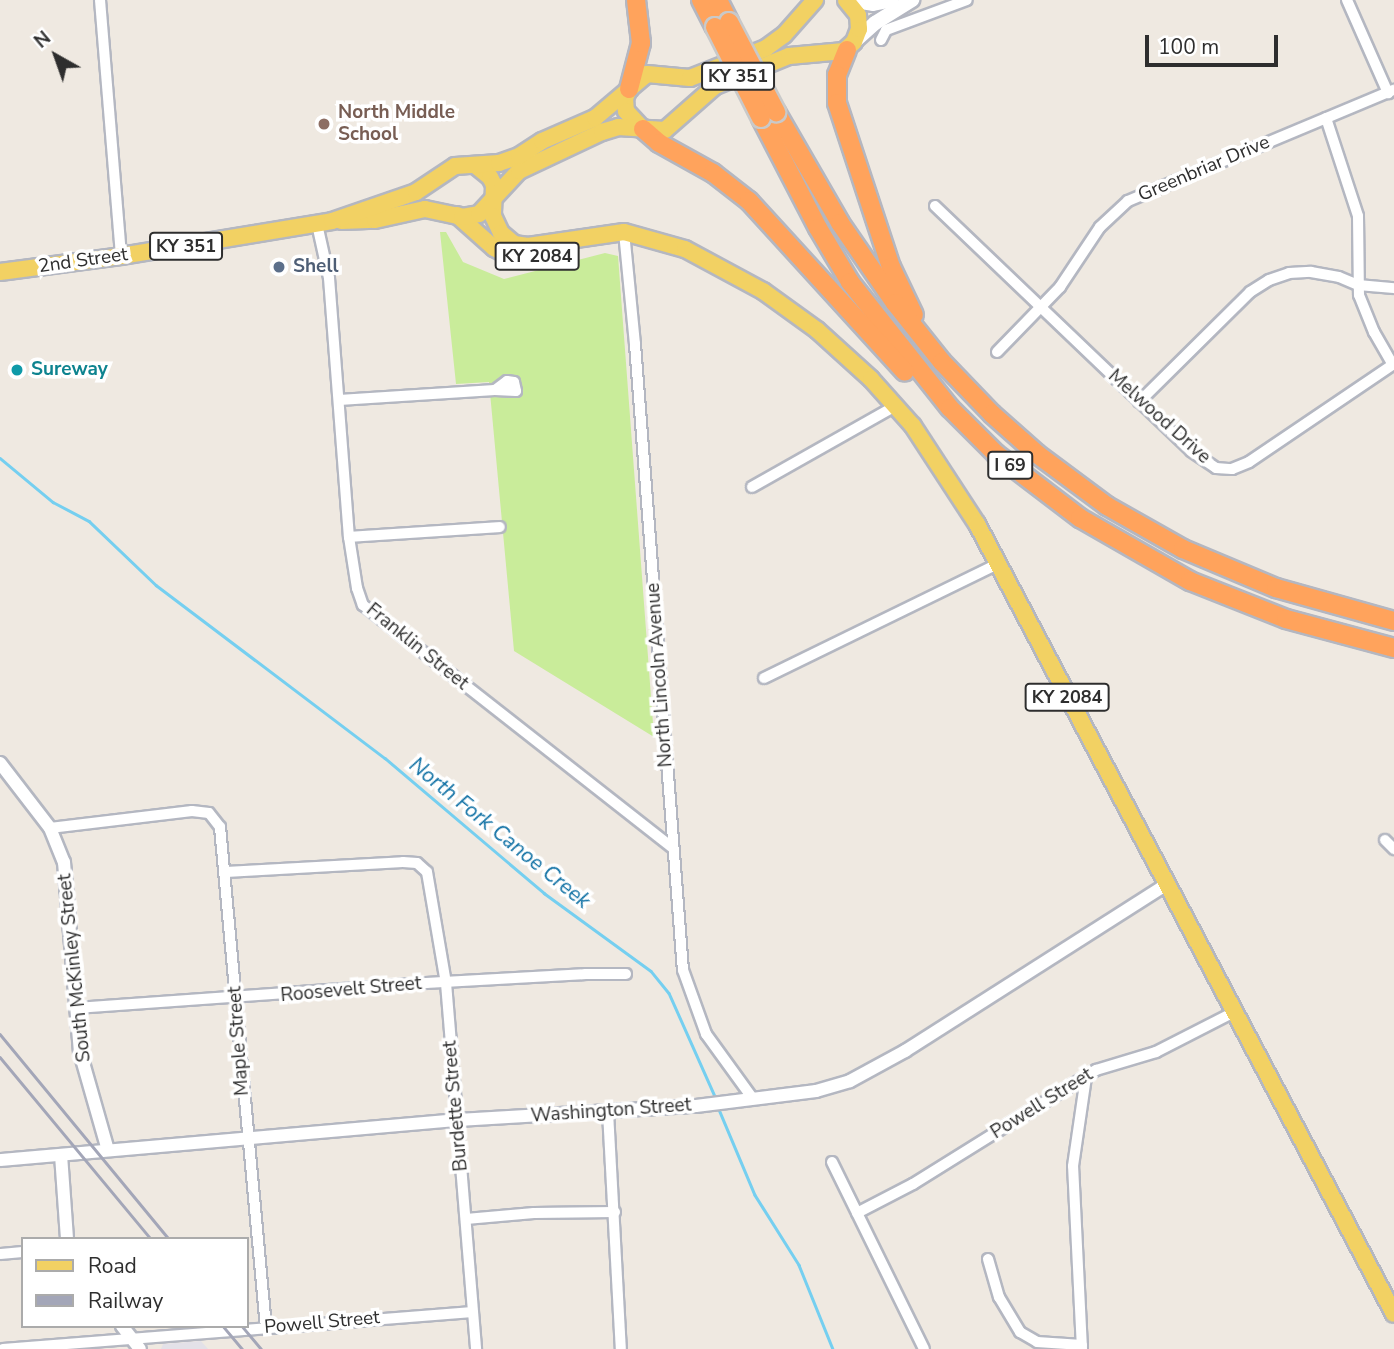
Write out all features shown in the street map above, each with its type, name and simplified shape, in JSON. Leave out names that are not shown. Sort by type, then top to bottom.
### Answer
[{"type":"highway","points":[[629,89],[641,43],[636,0]]},
{"type":"highway","name":"I 69","points":[[701,0],[722,24],[769,115],[817,228],[850,282],[950,408],[996,454],[1080,518],[1190,581],[1273,615],[1394,648]]},
{"type":"highway","name":"I 69","points":[[719,0],[722,24]]},
{"type":"highway","points":[[851,46],[835,90],[860,177],[891,267],[908,303],[953,374]]},
{"type":"highway","name":"I 69","points":[[769,115],[895,303],[953,374],[1037,454],[1107,506],[1155,534],[1268,585],[1394,621]]},
{"type":"highway","points":[[643,129],[659,143],[713,173],[749,201],[914,380],[996,454]]},
{"type":"main road","name":"2nd Street","points":[[325,223],[416,192],[455,166],[499,163],[519,156],[542,141],[594,118],[648,74],[690,78],[766,48],[784,35],[814,0]]},
{"type":"main road","points":[[847,0],[873,4],[892,0]]},
{"type":"main road","points":[[847,0],[860,21],[851,46]]},
{"type":"main road","points":[[851,46],[874,23],[912,0]]},
{"type":"main road","name":"2nd Street","points":[[0,272],[121,256],[325,223],[375,220],[425,209],[479,215],[509,178],[529,165],[610,128],[665,130],[715,86],[800,54],[828,55],[851,46]]},
{"type":"main road","points":[[629,89],[625,98],[626,111],[643,129]]},
{"type":"main road","points":[[475,165],[490,177],[494,194],[491,202]]},
{"type":"main road","points":[[442,177],[441,198],[456,214]]},
{"type":"main road","name":"KY 2084","points":[[491,202],[496,224],[514,244],[528,246],[624,232],[685,249],[763,291],[836,346],[895,406],[951,480],[998,564],[1394,1314]]},
{"type":"main road","name":"KY 2084","points":[[456,214],[494,247],[511,257],[532,258],[594,237]]},
{"type":"street","points":[[100,0],[121,256]]},
{"type":"street","points":[[881,40],[887,30],[967,0]]},
{"type":"street","points":[[1347,0],[1391,92]]},
{"type":"street","name":"Greenbriar Drive","points":[[997,352],[1042,307],[1067,278],[1100,227],[1128,201],[1391,92]]},
{"type":"street","points":[[1326,118],[1359,216],[1358,285],[1366,314],[1394,364]]},
{"type":"street","name":"Melwood Drive","points":[[935,206],[1139,402],[1208,464],[1224,470],[1232,469],[1267,450],[1394,364]]},
{"type":"street","name":"Franklin Street","points":[[325,223],[349,537],[356,588],[369,612],[673,848]]},
{"type":"street","name":"North Lincoln Avenue","points":[[624,232],[683,970],[706,1034],[753,1100]]},
{"type":"street","points":[[1139,402],[1250,292],[1269,280],[1289,273],[1311,272],[1339,277],[1358,285],[1394,288]]},
{"type":"street","points":[[340,400],[495,390]]},
{"type":"street","points":[[752,487],[895,406]]},
{"type":"street","points":[[349,537],[500,527]]},
{"type":"street","points":[[764,678],[998,564]]},
{"type":"street","name":"South McKinley Street","points":[[0,763],[50,828],[67,875],[80,1052],[108,1150]]},
{"type":"street","name":"Maple Street","points":[[50,828],[192,811],[212,815],[220,827],[266,1328]]},
{"type":"street","points":[[1385,840],[1394,849]]},
{"type":"street","name":"Burdette Street","points":[[226,872],[403,862],[422,867],[429,878],[446,983],[476,1349]]},
{"type":"street","name":"Washington Street","points":[[0,1160],[457,1120],[696,1106],[792,1096],[849,1081],[925,1039],[1166,885]]},
{"type":"street","points":[[683,970],[695,973]]},
{"type":"street","name":"Roosevelt Street","points":[[76,1008],[586,974],[626,974]]},
{"type":"street","name":"Powell Street","points":[[857,1213],[913,1184],[1102,1067],[1156,1052],[1234,1012]]},
{"type":"street","points":[[988,1259],[999,1297],[1020,1332],[1037,1342],[1082,1347],[1073,1166],[1086,1077]]},
{"type":"street","points":[[608,1112],[621,1349]]},
{"type":"street","points":[[61,1155],[66,1237]]},
{"type":"street","points":[[832,1162],[924,1349]]},
{"type":"street","points":[[466,1219],[534,1213],[615,1212]]},
{"type":"street","points":[[0,1254],[21,1252]]},
{"type":"street","name":"Powell Street","points":[[3,1349],[473,1312]]},
{"type":"street","points":[[124,1328],[140,1349]]},
{"type":"shaded area","points":[[201,1341],[208,1349],[161,1349],[163,1344]]},
{"type":"green space","points":[[440,232],[446,232],[463,262],[504,279],[605,253],[618,256],[654,737],[514,651],[489,382],[456,384]]},
{"type":"waterway","name":"North Fork Canoe Creek","points":[[0,458],[53,502],[89,521],[156,585],[385,758],[544,893],[651,971],[669,993],[717,1101]]},
{"type":"waterway","name":"North Fork Canoe Creek","points":[[718,1107],[755,1195],[799,1265],[833,1349]]},
{"type":"railway","points":[[0,1034],[167,1237]]},
{"type":"railway","points":[[0,1057],[149,1237]]},
{"type":"railway","points":[[225,1328],[242,1349]]},
{"type":"railway","points":[[244,1328],[261,1349]]},
{"type":"place","name":"North Middle School","points":[[324,124]]},
{"type":"place","name":"Shell","points":[[279,267]]},
{"type":"place","name":"Sureway","points":[[17,370]]}]
